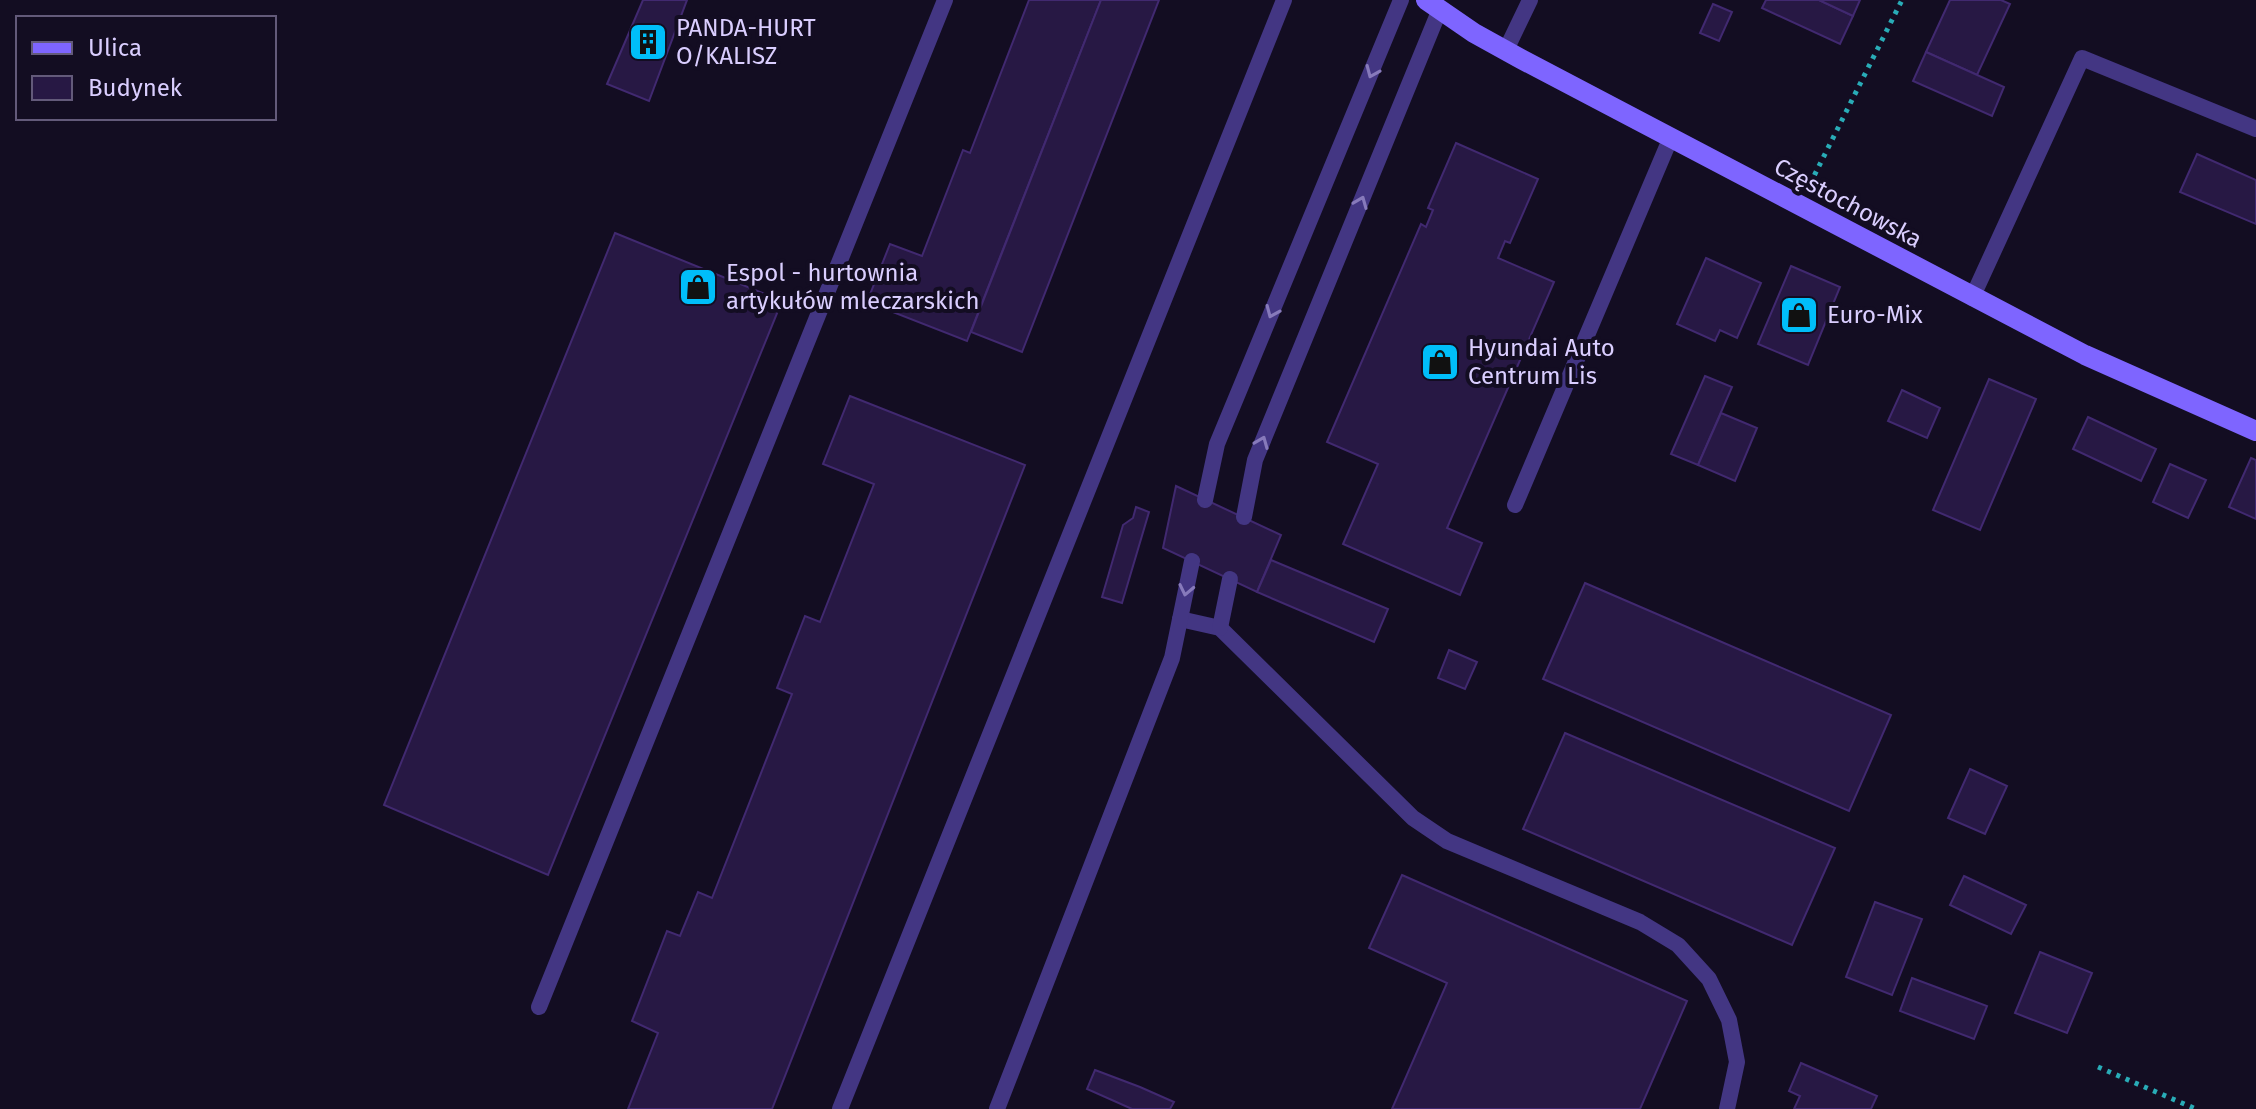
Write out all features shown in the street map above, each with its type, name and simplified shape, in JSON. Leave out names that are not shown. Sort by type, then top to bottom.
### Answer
[{"type":"main road","name":"Częstochowska","points":[[1433,5],[1474,33],[1972,298],[2085,355],[2256,431]]},
{"type":"lane","points":[[539,1007],[945,0]]},
{"type":"lane","points":[[840,1109],[1284,0]]},
{"type":"lane","points":[[1205,500],[1217,444],[1401,0]]},
{"type":"lane","points":[[1506,50],[1530,0]]},
{"type":"lane","points":[[1244,517],[1255,460],[1433,5]]},
{"type":"lane","points":[[1972,298],[2082,58],[2256,129]]},
{"type":"lane","points":[[1515,505],[1671,137]]},
{"type":"lane","points":[[997,1109],[1172,658],[1192,561]]},
{"type":"lane","points":[[1220,628],[1230,579]]},
{"type":"lane","points":[[1180,619],[1220,628],[1413,818],[1447,841],[1640,922],[1678,945],[1709,979],[1729,1020],[1737,1062],[1727,1109]]},
{"type":"path","points":[[1798,206],[1833,142],[1902,0]]},
{"type":"path","points":[[2098,1067],[2196,1109]]},
{"type":"building","name":"PANDA-HURT O/KALISZ","points":[[643,0],[687,0],[649,101],[607,84]]},
{"type":"building","points":[[1029,0],[1101,0],[967,341],[867,302],[890,244],[922,256],[963,150],[970,153]]},
{"type":"building","points":[[1101,0],[1159,0],[1022,352],[971,332]]},
{"type":"building","points":[[1766,0],[1819,0],[1853,16],[1840,44],[1762,8]]},
{"type":"building","points":[[1819,0],[1860,0],[1853,16]]},
{"type":"building","points":[[1950,0],[2001,0],[2010,4],[1977,75],[1926,52]]},
{"type":"building","points":[[1713,4],[1732,12],[1719,41],[1700,33]]},
{"type":"building","points":[[1926,52],[2004,87],[1992,116],[1913,81]]},
{"type":"building","name":"Hyundai Auto Centrum Lis","points":[[1456,143],[1538,179],[1510,243],[1505,241],[1498,258],[1554,282],[1447,528],[1482,543],[1460,595],[1343,544],[1378,464],[1327,442],[1421,224],[1426,227],[1433,210],[1428,208]]},
{"type":"building","points":[[2197,154],[2256,180],[2256,224],[2180,192]]},
{"type":"building","points":[[615,233],[782,301],[548,875],[384,805]]},
{"type":"building","points":[[1706,258],[1761,283],[1737,338],[1720,330],[1715,341],[1677,324]]},
{"type":"building","name":"Euro-Mix","points":[[1791,266],[1840,287],[1808,365],[1758,344]]},
{"type":"building","points":[[1705,376],[1732,387],[1698,465],[1671,454]]},
{"type":"building","points":[[1989,379],[2036,399],[1980,530],[1933,510]]},
{"type":"building","points":[[1902,390],[1940,408],[1927,438],[1888,421]]},
{"type":"building","points":[[850,396],[1025,465],[772,1109],[628,1109],[658,1033],[632,1021],[667,931],[680,936],[698,892],[712,898],[792,694],[777,688],[805,616],[820,622],[874,484],[823,464]]},
{"type":"building","points":[[1721,413],[1757,428],[1735,481],[1698,465]]},
{"type":"building","points":[[2088,417],[2156,449],[2141,481],[2073,449]]},
{"type":"building","points":[[2251,458],[2256,460],[2256,519],[2229,507]]},
{"type":"building","points":[[2170,464],[2206,480],[2188,518],[2153,502]]},
{"type":"building","points":[[1176,486],[1281,535],[1257,592],[1163,548]]},
{"type":"building","points":[[1136,507],[1149,512],[1122,603],[1102,597],[1123,525],[1133,518]]},
{"type":"building","points":[[1271,560],[1388,609],[1374,642],[1257,592]]},
{"type":"building","points":[[1585,583],[1891,715],[1849,811],[1543,679]]},
{"type":"building","points":[[1449,650],[1477,662],[1465,689],[1438,678]]},
{"type":"building","points":[[1565,733],[1835,848],[1792,945],[1523,829]]},
{"type":"building","points":[[1970,769],[2007,786],[1985,834],[1948,818]]},
{"type":"building","points":[[1402,875],[1687,1001],[1640,1109],[1392,1109],[1447,983],[1369,948]]},
{"type":"building","points":[[1964,876],[2026,905],[2011,934],[1950,905]]},
{"type":"building","points":[[1875,902],[1922,919],[1892,995],[1846,977]]},
{"type":"building","points":[[2040,952],[2092,973],[2067,1033],[2015,1013]]},
{"type":"building","points":[[1912,978],[1987,1006],[1974,1039],[1900,1011]]},
{"type":"building","points":[[1801,1063],[1877,1096],[1871,1109],[1794,1109],[1800,1096],[1789,1091]]},
{"type":"building","points":[[1095,1070],[1174,1102],[1170,1109],[1132,1109],[1087,1089]]},
{"type":"place","name":"PANDA-HURT O/KALISZ","points":[[648,42]]},
{"type":"place","name":"Espol - hurtownia artykułów mleczarskich","points":[[698,287]]},
{"type":"place","name":"Euro-Mix","points":[[1799,315]]},
{"type":"place","name":"Hyundai Auto Centrum Lis","points":[[1440,362]]}]
